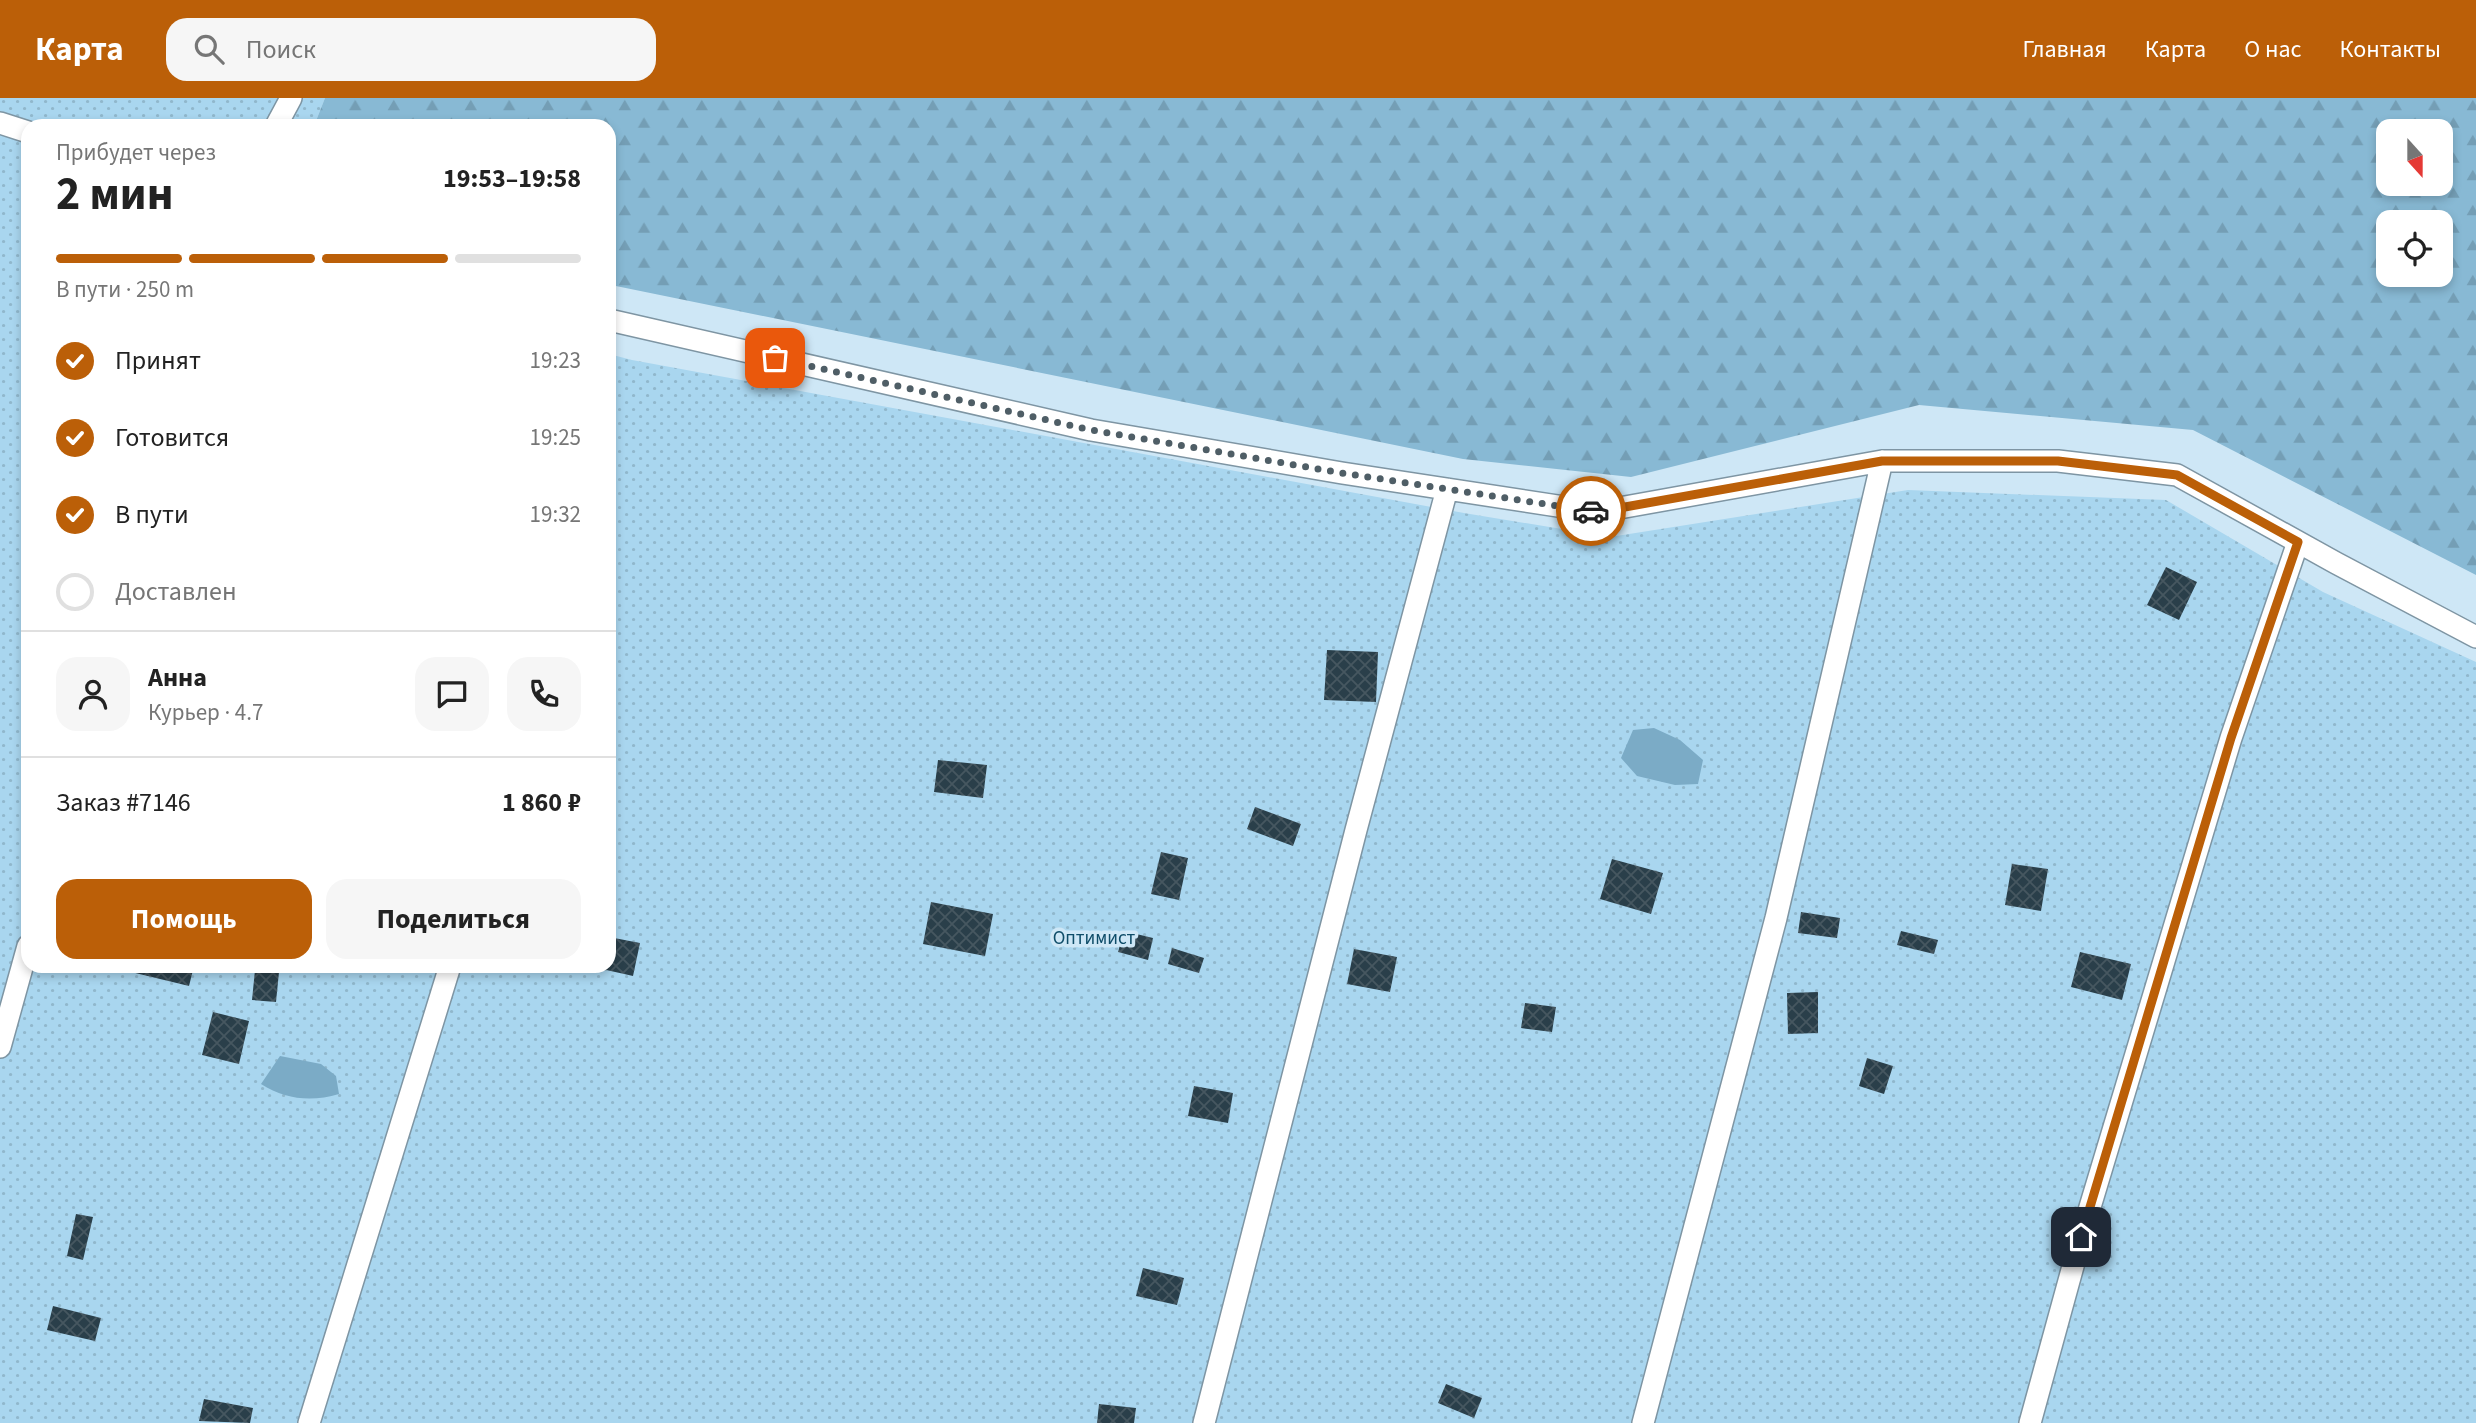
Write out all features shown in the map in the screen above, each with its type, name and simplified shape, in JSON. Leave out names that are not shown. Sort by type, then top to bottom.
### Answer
[{"type":"lane","points":[[279,119],[291,98]]},
{"type":"lane","points":[[0,124],[21,130]]},
{"type":"lane","points":[[616,326],[1091,430],[1342,473],[1597,512],[1882,461],[2058,461],[2177,475],[2476,637]]},
{"type":"lane","points":[[1643,1423],[1776,918],[1882,461]]},
{"type":"lane","points":[[1203,1423],[1447,489]]},
{"type":"lane","points":[[2029,1423],[2081,1237],[2231,738],[2298,542]]},
{"type":"lane","points":[[0,1047],[21,971]]},
{"type":"lane","points":[[309,1423],[448,973]]},
{"type":"green space","name":"Оптимист","points":[[0,98],[325,98],[317,119],[21,119],[21,973],[616,973],[616,356],[1464,513],[1610,537],[1908,490],[2166,500],[2323,592],[2476,662],[2476,1423],[0,1423]]},
{"type":"green space","points":[[325,98],[2476,98],[2476,575],[2193,430],[1919,405],[1631,477],[1463,459],[616,286],[616,119],[317,119]]},
{"type":"shaded area","points":[[1654,728],[1680,740],[1703,760],[1698,784],[1675,785],[1637,776],[1621,758],[1633,730]]},
{"type":"shaded area","points":[[280,1056],[321,1064],[336,1076],[339,1094],[299,1098],[261,1084]]},
{"type":"building","points":[[2166,567],[2197,582],[2179,620],[2147,605]]},
{"type":"building","points":[[1327,650],[1378,652],[1376,702],[1324,700]]},
{"type":"building","points":[[938,760],[987,765],[983,798],[934,792]]},
{"type":"building","points":[[1255,807],[1301,824],[1293,846],[1247,829]]},
{"type":"building","points":[[1161,852],[1188,858],[1179,900],[1151,894]]},
{"type":"building","points":[[1612,859],[1663,873],[1651,914],[1600,899]]},
{"type":"building","points":[[2012,864],[2048,869],[2041,911],[2005,905]]},
{"type":"building","points":[[931,902],[993,914],[985,956],[923,944]]},
{"type":"building","points":[[1801,912],[1840,918],[1837,938],[1798,933]]},
{"type":"building","points":[[1124,931],[1153,938],[1148,960],[1118,952]]},
{"type":"building","points":[[1901,931],[1938,940],[1934,954],[1897,945]]},
{"type":"building","points":[[616,938],[640,943],[633,976],[616,972]]},
{"type":"building","points":[[1172,948],[1204,958],[1199,973],[1168,964]]},
{"type":"building","points":[[1354,949],[1397,957],[1390,992],[1347,984]]},
{"type":"building","points":[[2080,952],[2131,964],[2122,1000],[2071,987]]},
{"type":"building","points":[[135,973],[192,973],[189,986]]},
{"type":"building","points":[[255,973],[279,973],[276,1002],[252,1000]]},
{"type":"building","points":[[1818,992],[1818,1033],[1788,1034],[1787,993]]},
{"type":"building","points":[[1525,1003],[1556,1007],[1552,1032],[1521,1028]]},
{"type":"building","points":[[213,1012],[249,1021],[239,1064],[202,1055]]},
{"type":"building","points":[[1867,1058],[1893,1066],[1884,1094],[1859,1086]]},
{"type":"building","points":[[1194,1086],[1233,1093],[1228,1123],[1188,1116]]},
{"type":"building","points":[[76,1214],[93,1217],[83,1260],[67,1256]]},
{"type":"building","points":[[1143,1268],[1184,1278],[1177,1305],[1136,1296]]},
{"type":"building","points":[[53,1306],[101,1318],[95,1341],[47,1330]]},
{"type":"building","points":[[1446,1384],[1482,1398],[1474,1418],[1438,1403]]},
{"type":"building","points":[[204,1399],[253,1408],[250,1423],[199,1421]]},
{"type":"building","points":[[1099,1404],[1136,1408],[1134,1423],[1097,1423]]},
{"type":"way so far","points":[[775,358],[1091,430],[1342,473],[1591,511]]},
{"type":"route","points":[[1591,511],[1882,461],[2058,461],[2177,475],[2298,542],[2231,738],[2081,1237]]}]
